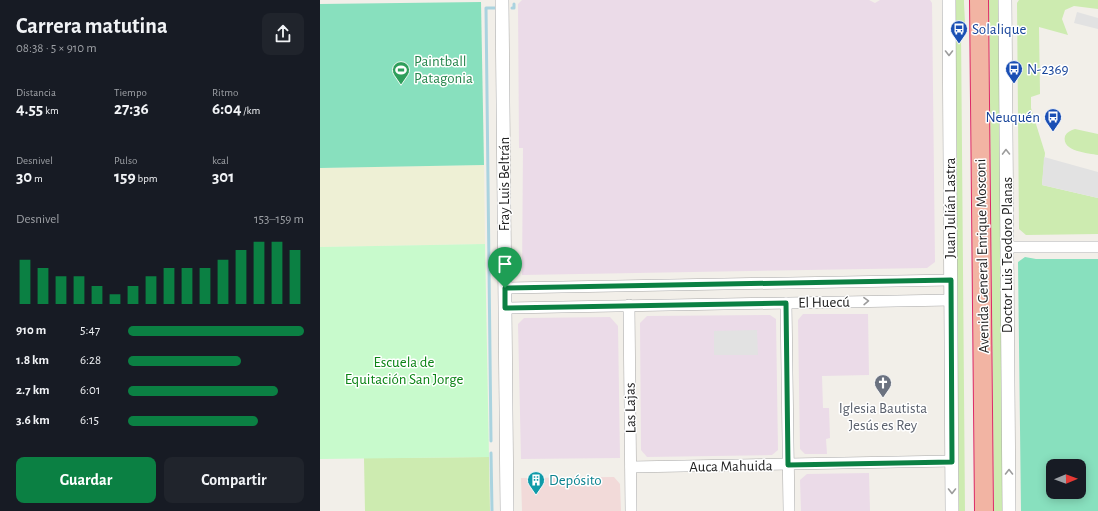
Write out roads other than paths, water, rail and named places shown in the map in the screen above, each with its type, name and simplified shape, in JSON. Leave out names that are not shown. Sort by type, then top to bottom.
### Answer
[{"type":"highway","name":"Avenida General Enrique Mosconi","points":[[968,0],[973,511]]},
{"type":"highway","name":"Avenida General Enrique Mosconi","points":[[979,0],[984,511]]},
{"type":"street","name":"Fray Luis Beltrán","points":[[502,0],[507,511]]},
{"type":"street","name":"Juan Julián Lastra","points":[[949,0],[952,511]]},
{"type":"street","name":"Doctor Luis Teodoro Planas","points":[[1005,0],[1009,511]]},
{"type":"street","points":[[1007,248],[1098,247]]},
{"type":"street","name":"El Huecú","points":[[505,288],[951,280]]},
{"type":"street","name":"El Huecú","points":[[505,308],[951,300]]},
{"type":"street","points":[[786,303],[789,511]]},
{"type":"street","name":"Las Lajas","points":[[629,305],[631,511]]},
{"type":"street","name":"Auca Mahuida","points":[[631,467],[952,462]]},
{"type":"waterway","points":[[512,8],[514,8],[514,4]]},
{"type":"waterway","points":[[491,441],[486,8],[495,8]]},
{"type":"waterway","points":[[491,453],[492,511]]},
{"type":"place","name":"Solalique","points":[[959,44]]},
{"type":"place","name":"N-2369","points":[[1014,84]]},
{"type":"place","name":"Paintball Patagonia","points":[[401,85]]},
{"type":"place","name":"Neuquén","points":[[1053,132]]},
{"type":"place","name":"Iglesia Bautista Jesús es Rey","points":[[883,398]]},
{"type":"place","name":"Depósito","points":[[536,495]]},
{"type":"park label","name":"Escuela de Equitación San Jorge","points":[[404,370]]}]
